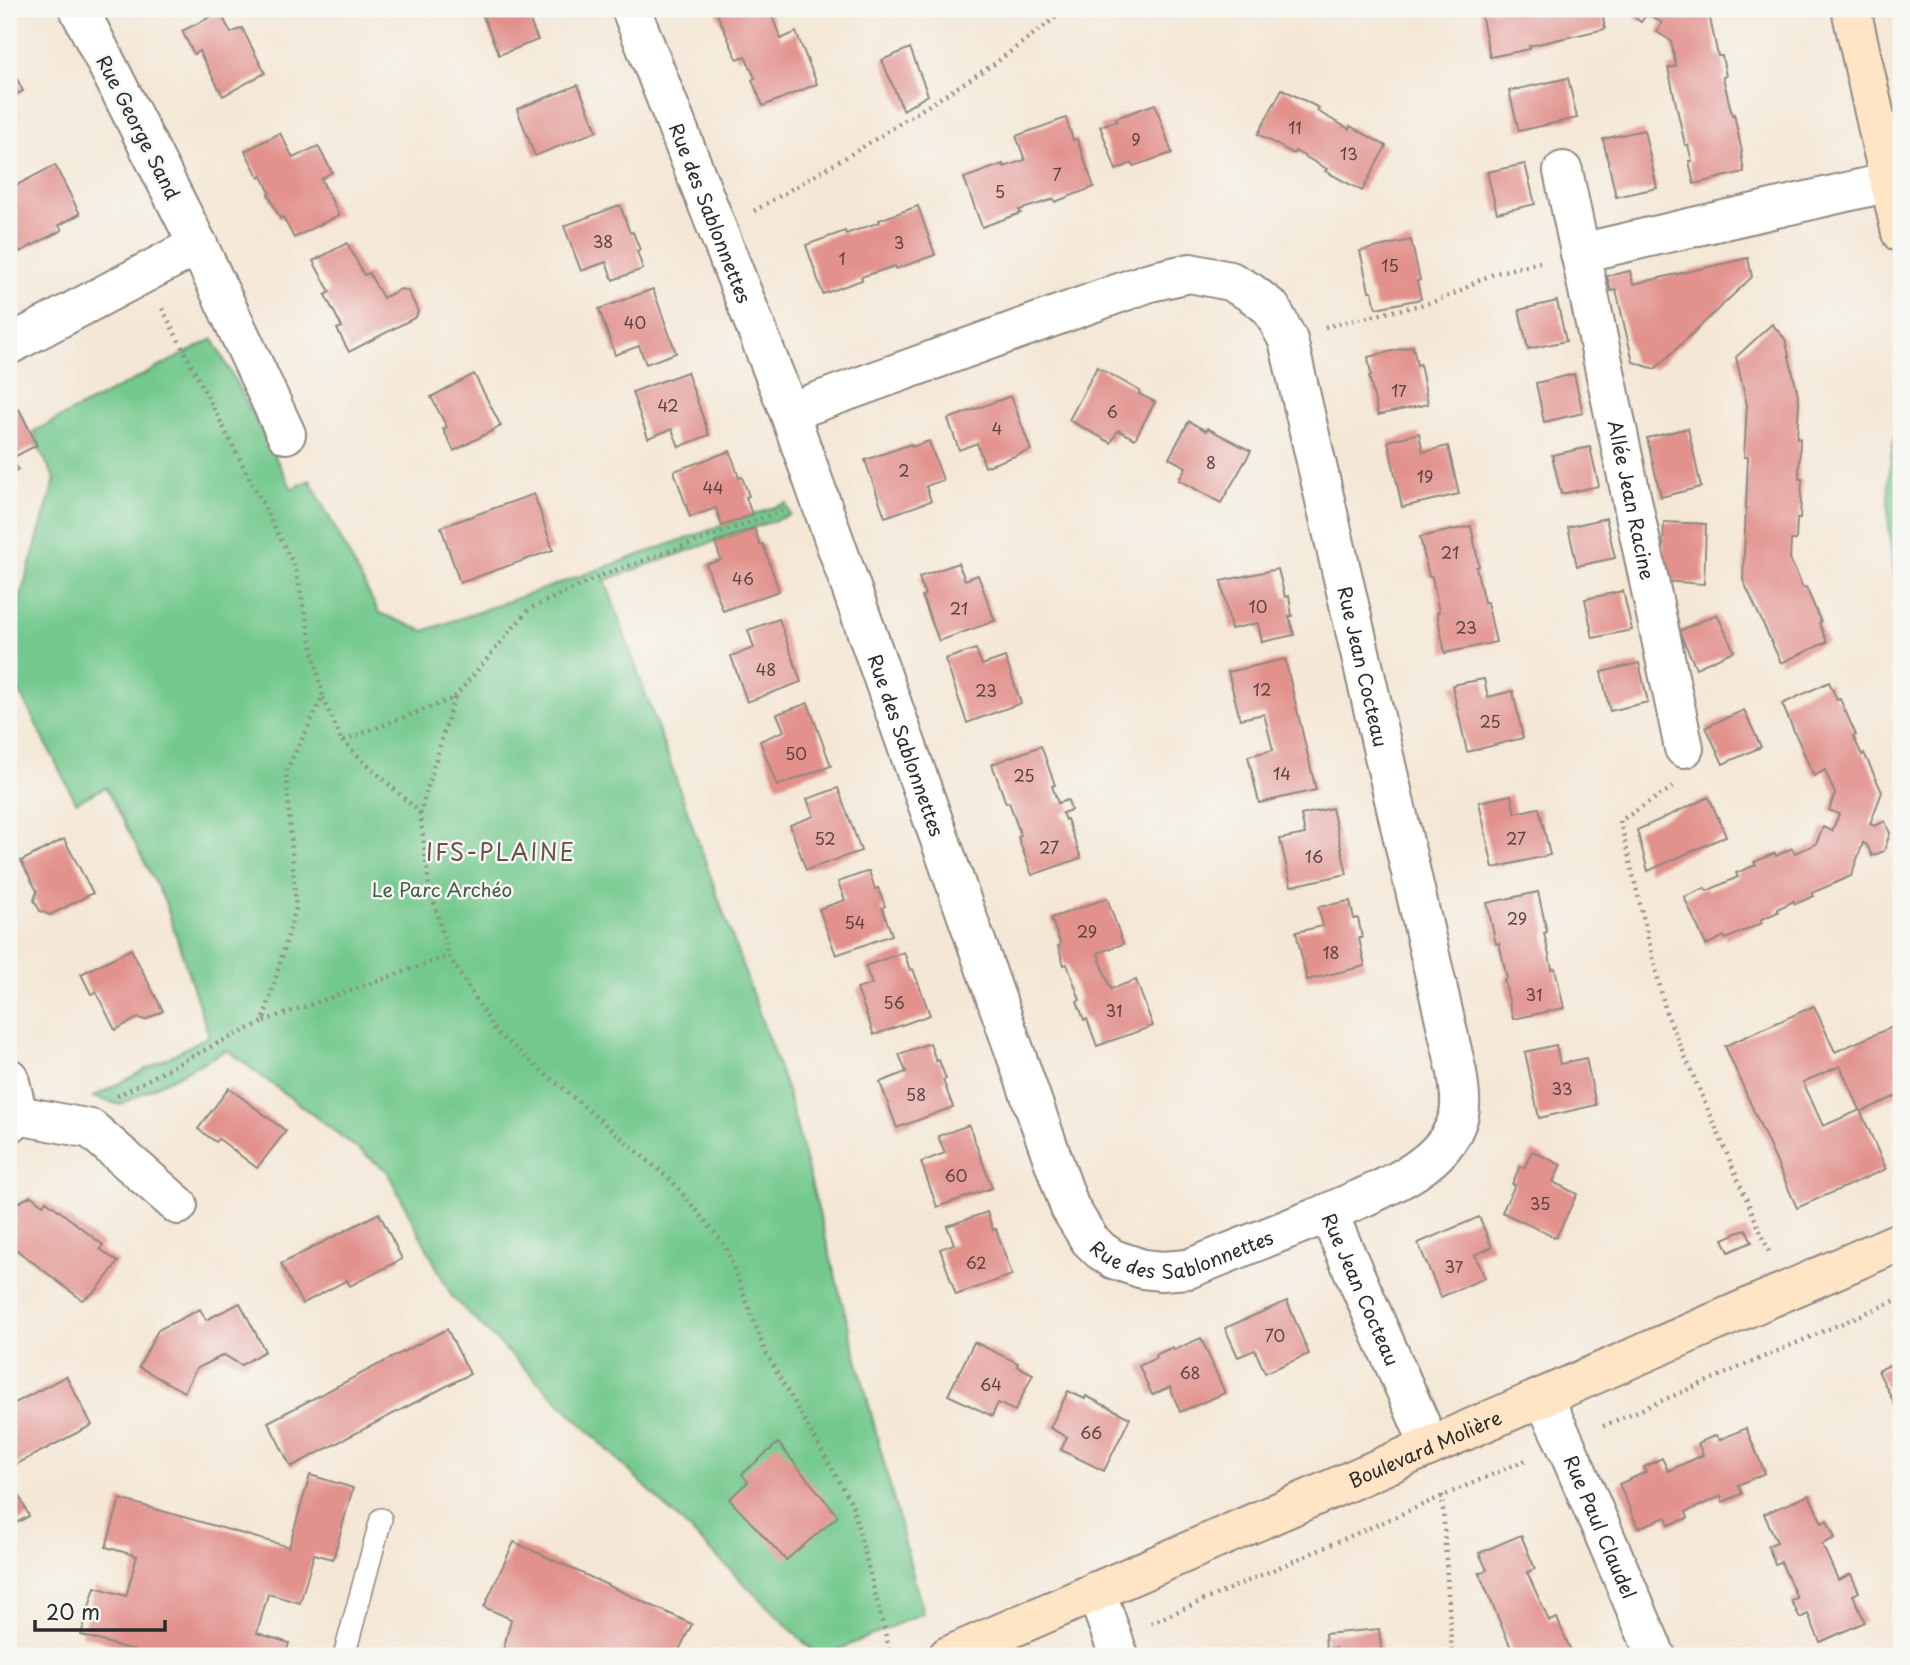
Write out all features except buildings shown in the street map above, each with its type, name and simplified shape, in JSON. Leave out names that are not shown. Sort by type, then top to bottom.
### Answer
[{"type":"street","name":"Rue George Sand","points":[[79,9],[198,245],[286,434]]},
{"type":"street","name":"Rue des Sablonnettes","points":[[631,9],[789,412],[1070,1208],[1088,1239],[1113,1259],[1143,1269],[1162,1271],[1188,1269],[1328,1213]]},
{"type":"street","points":[[1851,9],[1901,233]]},
{"type":"street","name":"Allée Jean Racine","points":[[1563,172],[1684,748]]},
{"type":"street","points":[[1580,253],[1890,182]]},
{"type":"street","points":[[9,345],[198,245]]},
{"type":"street","name":"Rue Jean Cocteau","points":[[789,412],[1150,282],[1190,273],[1230,281],[1250,292],[1271,309],[1288,340],[1460,1094],[1458,1120],[1444,1147],[1417,1170],[1328,1213],[1430,1446]]},
{"type":"street","points":[[9,1079],[13,1120],[90,1129],[178,1205]]},
{"type":"street","name":"Boulevard Molière","points":[[948,1656],[1901,1241]]},
{"type":"street","name":"Rue Paul Claudel","points":[[1543,1397],[1656,1656]]},
{"type":"street","points":[[1096,1591],[1116,1648]]},
{"type":"lane","points":[[344,1656],[381,1519]]},
{"type":"path","points":[[718,232],[858,150],[994,64],[1067,9]]},
{"type":"path","points":[[1288,340],[1324,327],[1433,302],[1496,273],[1580,253]]},
{"type":"path","points":[[144,273],[295,567],[323,697],[342,741],[420,813]]},
{"type":"path","points":[[819,497],[603,575],[529,608],[454,698],[420,813],[429,885],[449,957],[496,1032],[672,1181],[725,1245],[765,1351],[852,1504],[891,1656]]},
{"type":"path","points":[[263,1021],[296,908],[286,771],[323,697]]},
{"type":"path","points":[[342,741],[454,698]]},
{"type":"path","points":[[1684,748],[1685,780],[1620,821],[1665,1012],[1786,1291]]},
{"type":"path","points":[[90,1129],[106,1101],[263,1021],[449,957]]},
{"type":"path","points":[[1116,1648],[1442,1496],[1901,1298]]},
{"type":"path","points":[[1430,1446],[1442,1496],[1452,1656]]},
{"type":"green space","name":"Le Parc Archéo","points":[[213,339],[292,489],[310,480],[379,613],[424,631],[786,503],[790,515],[605,580],[788,1094],[923,1613],[824,1656],[818,1656],[452,1297],[387,1171],[227,1050],[120,1105],[93,1097],[209,1036],[165,902],[106,787],[76,802],[9,671],[9,636],[55,479],[37,445],[34,431]]},
{"type":"green space","points":[[1901,411],[1898,515],[1901,538],[1901,600],[1892,557],[1888,502],[1890,465]]},
{"type":"district","name":"IFS-PLAINE","points":[[501,851]]}]
